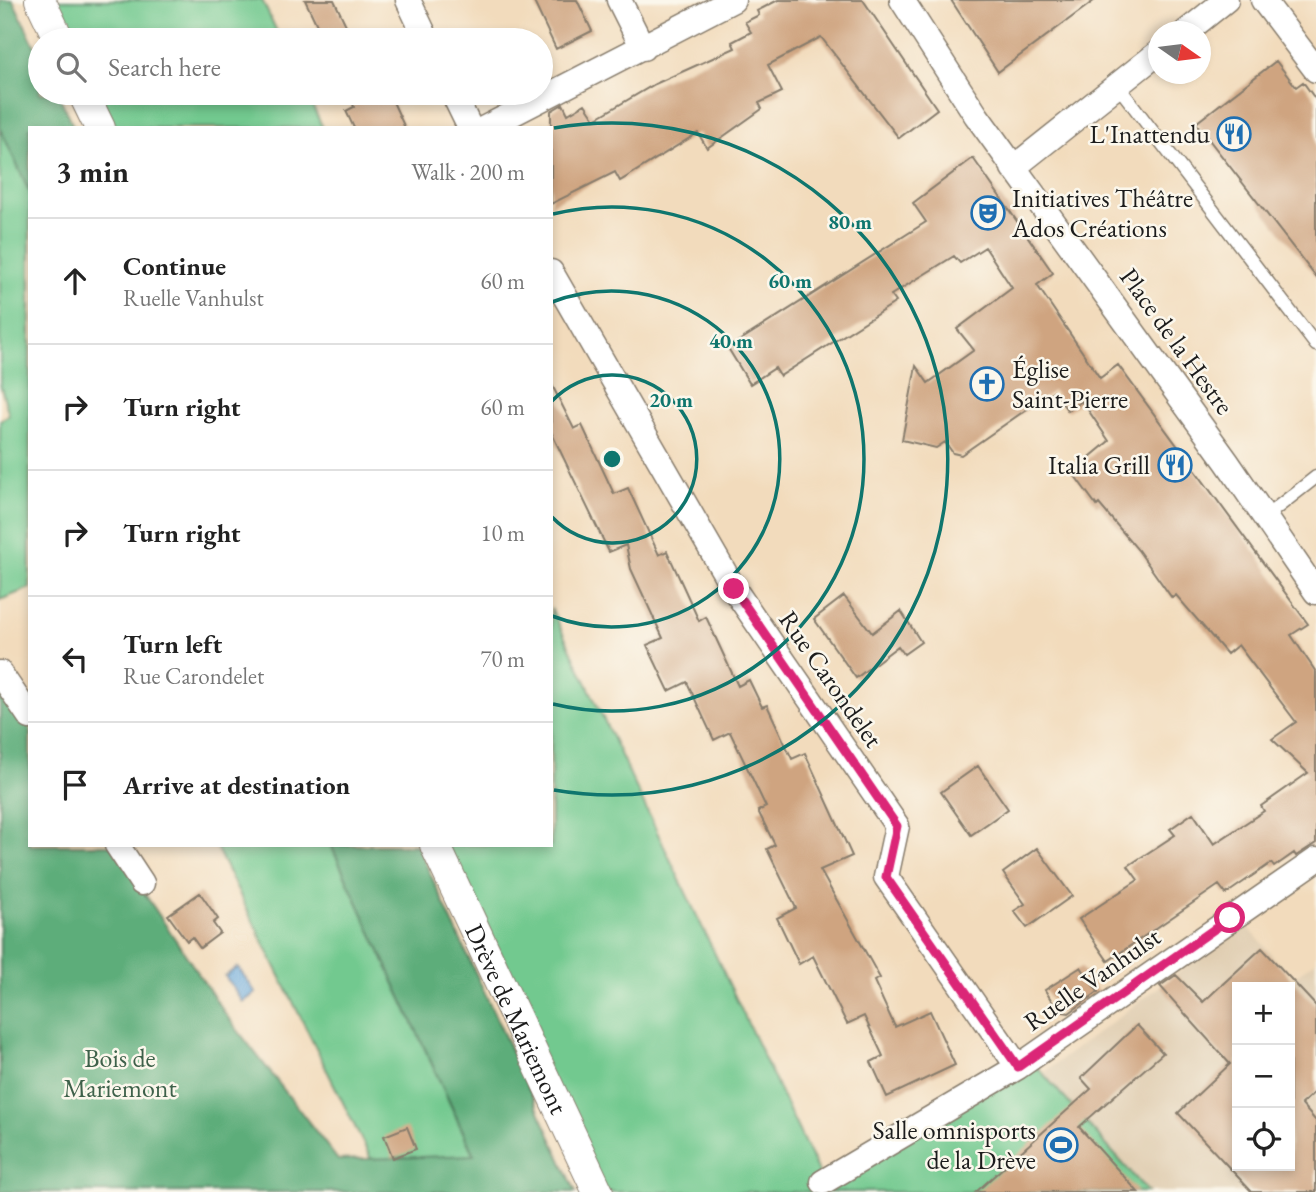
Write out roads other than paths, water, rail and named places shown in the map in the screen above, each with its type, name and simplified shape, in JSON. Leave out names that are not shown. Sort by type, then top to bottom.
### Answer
[{"type":"street","points":[[40,0],[53,28]]},
{"type":"street","points":[[408,0],[421,28]]},
{"type":"street","points":[[619,0],[643,48]]},
{"type":"street","points":[[553,94],[733,0]]},
{"type":"street","name":"Place de la Hestre","points":[[902,0],[976,116],[1316,592]]},
{"type":"street","points":[[1200,21],[1226,0]]},
{"type":"street","points":[[1263,0],[1316,70]]},
{"type":"street","points":[[1013,168],[1148,61]]},
{"type":"street","points":[[89,105],[99,126]]},
{"type":"street","points":[[459,105],[469,126]]},
{"type":"street","points":[[489,126],[530,105]]},
{"type":"street","name":"Rue Carondelet","points":[[553,275],[734,589],[897,826],[886,877],[1018,1067]]},
{"type":"street","points":[[0,673],[28,713]]},
{"type":"street","points":[[118,847],[142,883]]},
{"type":"street","name":"Drève de Mariemont","points":[[436,847],[597,1192]]},
{"type":"street","name":"Ruelle Vanhulst","points":[[823,1182],[1018,1067],[1316,860]]},
{"type":"lane","points":[[1118,86],[1316,345]]},
{"type":"lane","points":[[1265,517],[1316,477]]},
{"type":"water","points":[[238,967],[256,993],[243,1002],[225,976]]},
{"type":"place","name":"L'Inattendu","points":[[1234,134]]},
{"type":"place","name":"Initiatives Théâtre Ados Créations","points":[[988,213]]},
{"type":"place","name":"Église Saint-Pierre","points":[[987,384]]},
{"type":"place","name":"Italia Grill","points":[[1175,465]]},
{"type":"place","name":"Salle omnisports de la Drève","points":[[1061,1145]]},
{"type":"park label","name":"Bois de Mariemont","points":[[120,1073]]}]
